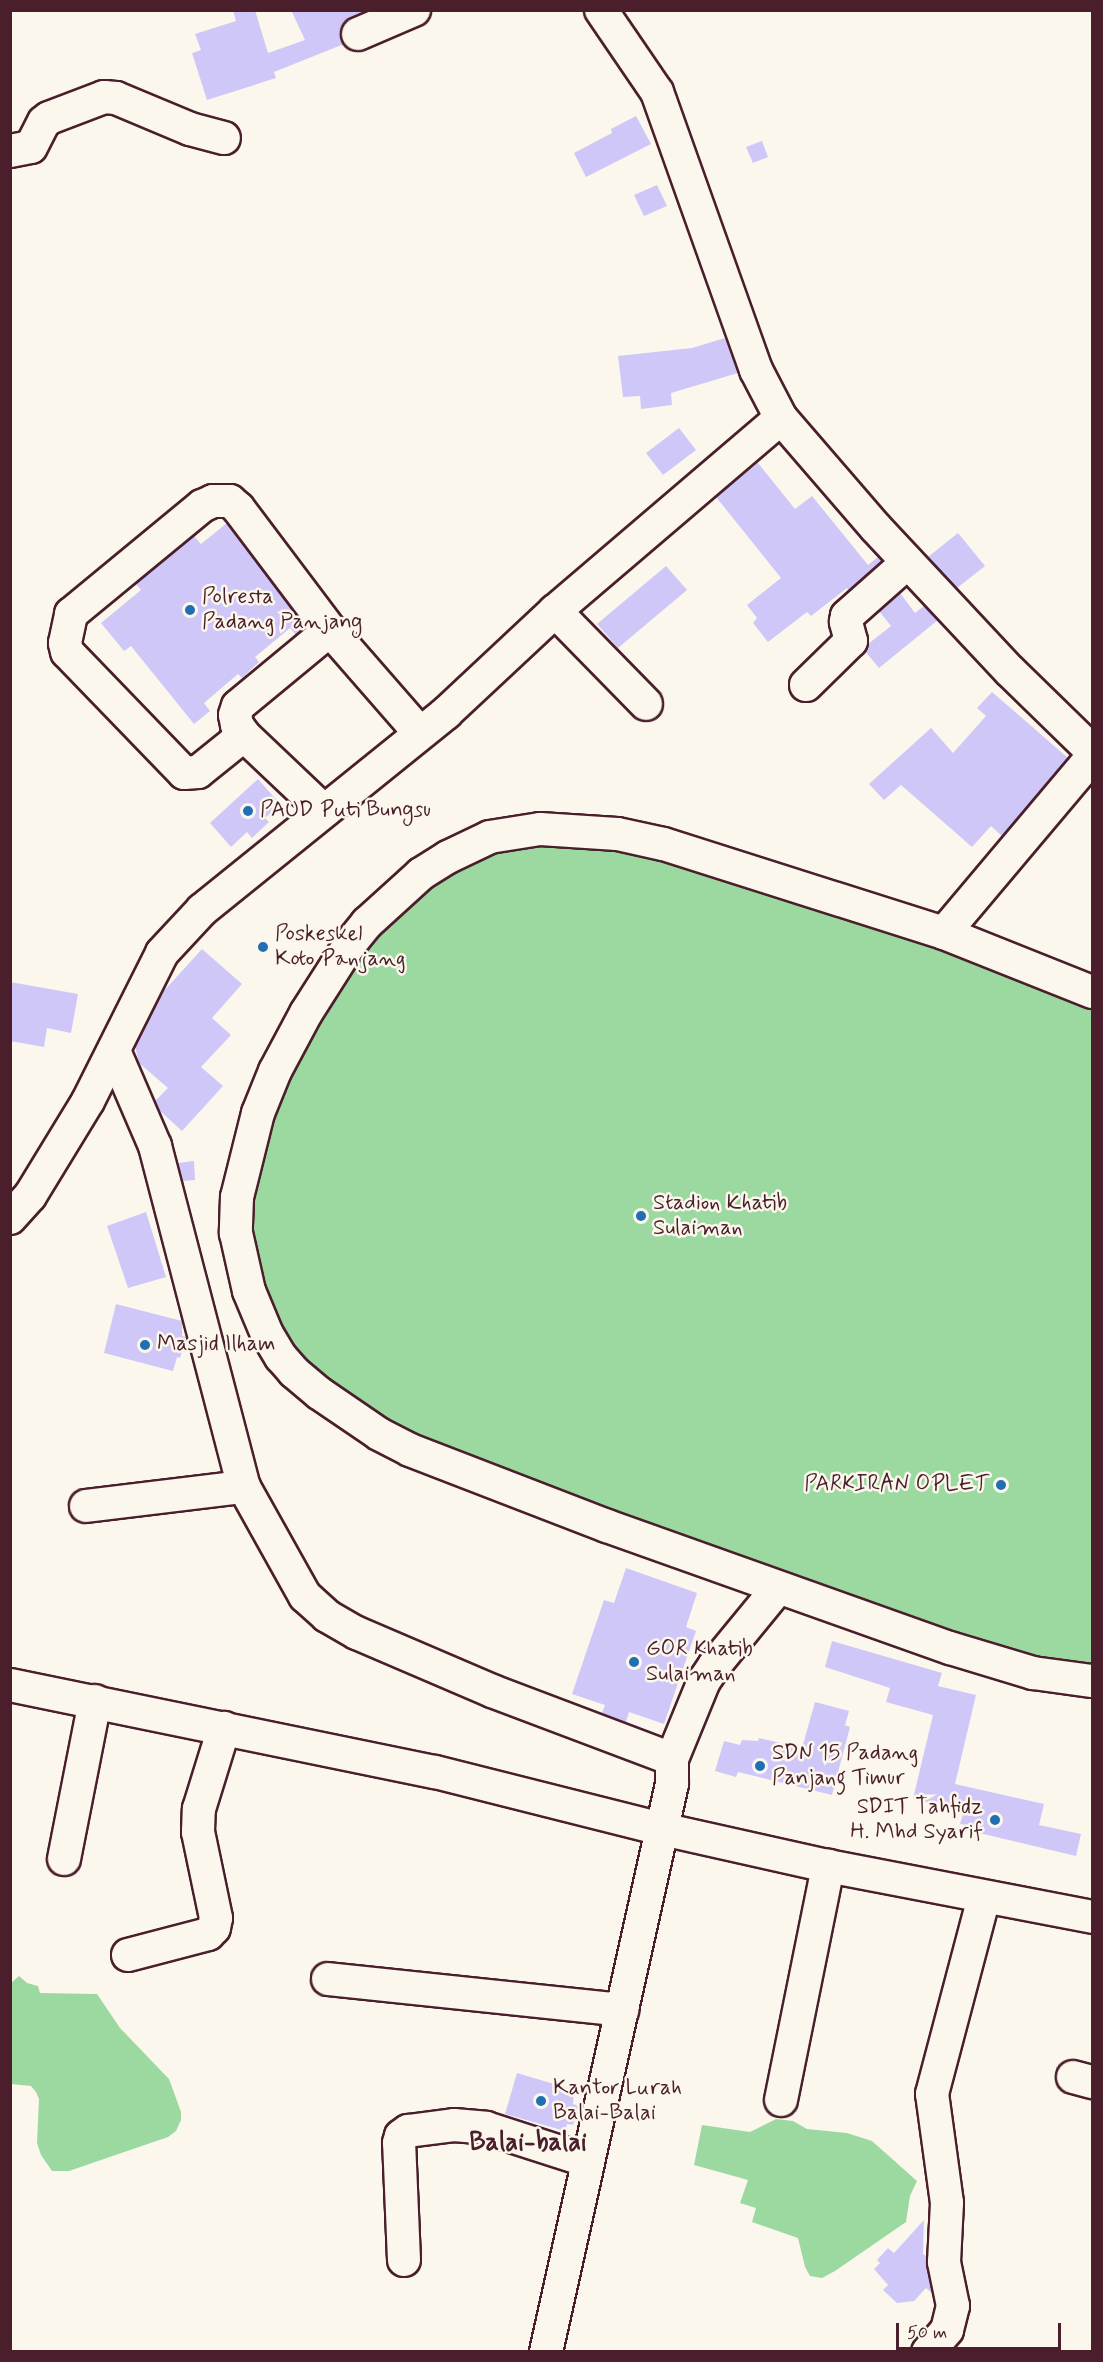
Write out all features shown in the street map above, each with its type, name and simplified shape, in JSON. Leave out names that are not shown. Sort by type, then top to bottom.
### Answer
[{"type":"street","points":[[358,34],[414,10]]},
{"type":"street","points":[[601,10],[657,92],[756,370],[781,418],[908,562],[1010,671],[1092,751]]},
{"type":"street","points":[[10,151],[31,147],[44,122],[49,118],[104,97],[116,98],[190,129],[224,138]]},
{"type":"street","points":[[10,1218],[30,1196],[115,1053],[162,953],[201,910],[419,732],[446,713],[555,610],[781,418]]},
{"type":"street","points":[[244,735],[198,772],[184,773],[67,652],[65,643],[71,614],[202,506],[213,501],[230,501],[330,630],[419,732]]},
{"type":"street","points":[[806,685],[851,641],[846,622],[847,616],[908,562]]},
{"type":"street","points":[[555,610],[646,704]]},
{"type":"street","points":[[324,811],[244,735],[237,725],[235,715],[238,706],[330,630]]},
{"type":"street","points":[[944,933],[1092,757]]},
{"type":"street","points":[[1092,992],[944,933],[685,851],[628,837],[540,829],[490,837],[448,857],[421,874],[367,923],[350,944],[306,1013],[275,1071],[249,1146],[237,1197],[237,1246],[249,1291],[267,1334],[294,1372],[357,1420],[410,1450],[607,1526],[778,1588],[1022,1670],[1058,1678],[1092,1681]]},
{"type":"street","points":[[115,1053],[155,1146],[244,1487],[305,1596],[327,1616],[357,1633],[492,1691],[672,1759]]},
{"type":"street","points":[[86,1506],[244,1487]]},
{"type":"street","points":[[546,2352],[672,1784],[672,1759],[704,1681],[778,1588]]},
{"type":"street","points":[[10,1685],[435,1772],[662,1830],[828,1866],[1092,1917]]},
{"type":"street","points":[[64,1859],[95,1701]]},
{"type":"street","points":[[128,1955],[208,1934],[214,1928],[216,1918],[198,1832],[199,1809],[224,1728]]},
{"type":"street","points":[[781,2100],[828,1866]]},
{"type":"street","points":[[928,2352],[947,2330],[953,2306],[944,2262],[947,2203],[932,2094],[984,1897]]},
{"type":"street","points":[[328,1979],[622,2010]]},
{"type":"street","points":[[404,2260],[399,2143],[401,2136],[408,2131],[454,2125],[486,2128],[588,2160]]},
{"type":"green space","points":[[584,834],[1092,996],[1092,1678],[1058,1675],[412,1447],[321,1391],[252,1290],[251,1147],[352,946],[450,859]]},
{"type":"green space","points":[[19,1976],[27,1983],[38,1986],[40,1993],[97,1994],[120,2028],[169,2079],[181,2112],[181,2120],[176,2131],[168,2137],[69,2171],[52,2171],[41,2155],[37,2143],[39,2099],[36,2092],[31,2086],[11,2084],[11,1983]]},
{"type":"green space","points":[[776,2119],[793,2121],[807,2129],[847,2133],[872,2141],[917,2181],[910,2196],[906,2222],[835,2271],[822,2278],[810,2276],[805,2267],[798,2238],[752,2222],[756,2208],[740,2203],[748,2180],[694,2165],[702,2125],[750,2132]]},
{"type":"building","points":[[233,10],[255,10],[268,53],[305,40],[291,10],[367,10],[343,24],[340,32],[344,44],[274,72],[276,78],[207,100],[192,53],[201,50],[195,34],[236,21]]},
{"type":"building","points":[[636,116],[651,144],[586,177],[574,153],[612,133],[611,129]]},
{"type":"building","points":[[762,141],[768,157],[753,163],[746,147]]},
{"type":"building","points":[[657,185],[667,206],[644,216],[634,195]]},
{"type":"building","points":[[725,338],[738,373],[671,393],[672,405],[641,409],[640,396],[623,397],[618,356],[692,348]]},
{"type":"building","points":[[679,428],[696,450],[663,475],[646,453]]},
{"type":"building","points":[[758,463],[795,509],[812,496],[868,565],[878,557],[882,561],[849,591],[847,588],[811,616],[807,612],[768,642],[753,623],[757,618],[747,605],[781,578],[716,497]]},
{"type":"building","points":[[227,523],[305,627],[296,635],[290,628],[255,657],[259,662],[242,678],[238,674],[204,703],[210,711],[194,724],[131,646],[124,651],[101,623],[141,590],[136,584],[194,536],[201,544]]},
{"type":"building","points":[[958,533],[985,566],[957,588],[928,557]]},
{"type":"building","points":[[666,566],[687,590],[618,648],[597,624]]},
{"type":"building","points":[[900,593],[915,613],[924,606],[938,620],[879,668],[865,651],[868,644],[891,626],[879,611]]},
{"type":"building","points":[[992,692],[1068,758],[1002,836],[991,826],[972,847],[901,785],[884,800],[869,784],[931,728],[953,753],[986,716],[977,708]]},
{"type":"building","name":"PAUD Puti Bungsu","points":[[258,779],[280,804],[265,818],[269,822],[252,838],[247,832],[231,847],[210,823]]},
{"type":"building","points":[[202,949],[242,984],[212,1018],[231,1035],[201,1067],[223,1086],[182,1131],[159,1110],[155,1101],[168,1088],[139,1063],[135,1046],[162,993]]},
{"type":"building","points":[[10,982],[78,994],[71,1033],[47,1028],[44,1047],[10,1041]]},
{"type":"building","points":[[194,1161],[195,1180],[183,1181],[178,1163]]},
{"type":"building","points":[[146,1212],[166,1277],[128,1288],[107,1226]]},
{"type":"building","name":"Masjid Ilham","points":[[116,1304],[182,1321],[182,1336],[186,1337],[180,1358],[177,1357],[173,1371],[104,1353]]},
{"type":"building","name":"GOR Khatib Sulaiman","points":[[626,1568],[697,1593],[686,1627],[696,1631],[664,1724],[629,1712],[626,1722],[602,1713],[605,1705],[572,1694],[604,1600],[614,1603]]},
{"type":"building","points":[[832,1641],[942,1673],[938,1686],[976,1695],[955,1784],[1044,1804],[1039,1825],[1081,1834],[1076,1856],[971,1831],[972,1826],[960,1824],[964,1811],[913,1799],[933,1715],[886,1702],[890,1688],[825,1667]]},
{"type":"building","points":[[815,1702],[849,1711],[845,1725],[850,1727],[832,1795],[738,1772],[736,1777],[715,1771],[724,1741],[740,1745],[742,1740],[758,1741],[759,1738],[802,1748]]},
{"type":"building","name":"Kantor Lurah Balai-Balai","points":[[517,2073],[574,2090],[573,2104],[579,2106],[573,2125],[567,2124],[565,2131],[505,2114]]},
{"type":"building","points":[[924,2220],[923,2254],[926,2256],[932,2293],[926,2288],[914,2301],[897,2303],[883,2290],[888,2285],[874,2269],[880,2263],[877,2260],[888,2248],[894,2253]]},
{"type":"place","name":"Polresta Padang Panjang","points":[[190,610]]},
{"type":"place","name":"PAUD Puti Bungsu","points":[[248,811]]},
{"type":"place","name":"Poskeskel Koto Panjang","points":[[263,947]]},
{"type":"place","name":"Stadion Khatib Sulaiman","points":[[641,1216]]},
{"type":"place","name":"Masjid Ilham","points":[[145,1345]]},
{"type":"place","name":"PARKIRAN OPLET","points":[[1001,1485]]},
{"type":"place","name":"GOR Khatib Sulaiman","points":[[634,1662]]},
{"type":"place","name":"SDN 15 Padang Panjang Timur","points":[[760,1766]]},
{"type":"place","name":"SDIT Tahfidz H. Mhd Syarif","points":[[995,1820]]},
{"type":"place","name":"Kantor Lurah Balai-Balai","points":[[541,2101]]},
{"type":"district","name":"Balai-balai","points":[[528,2144]]}]
